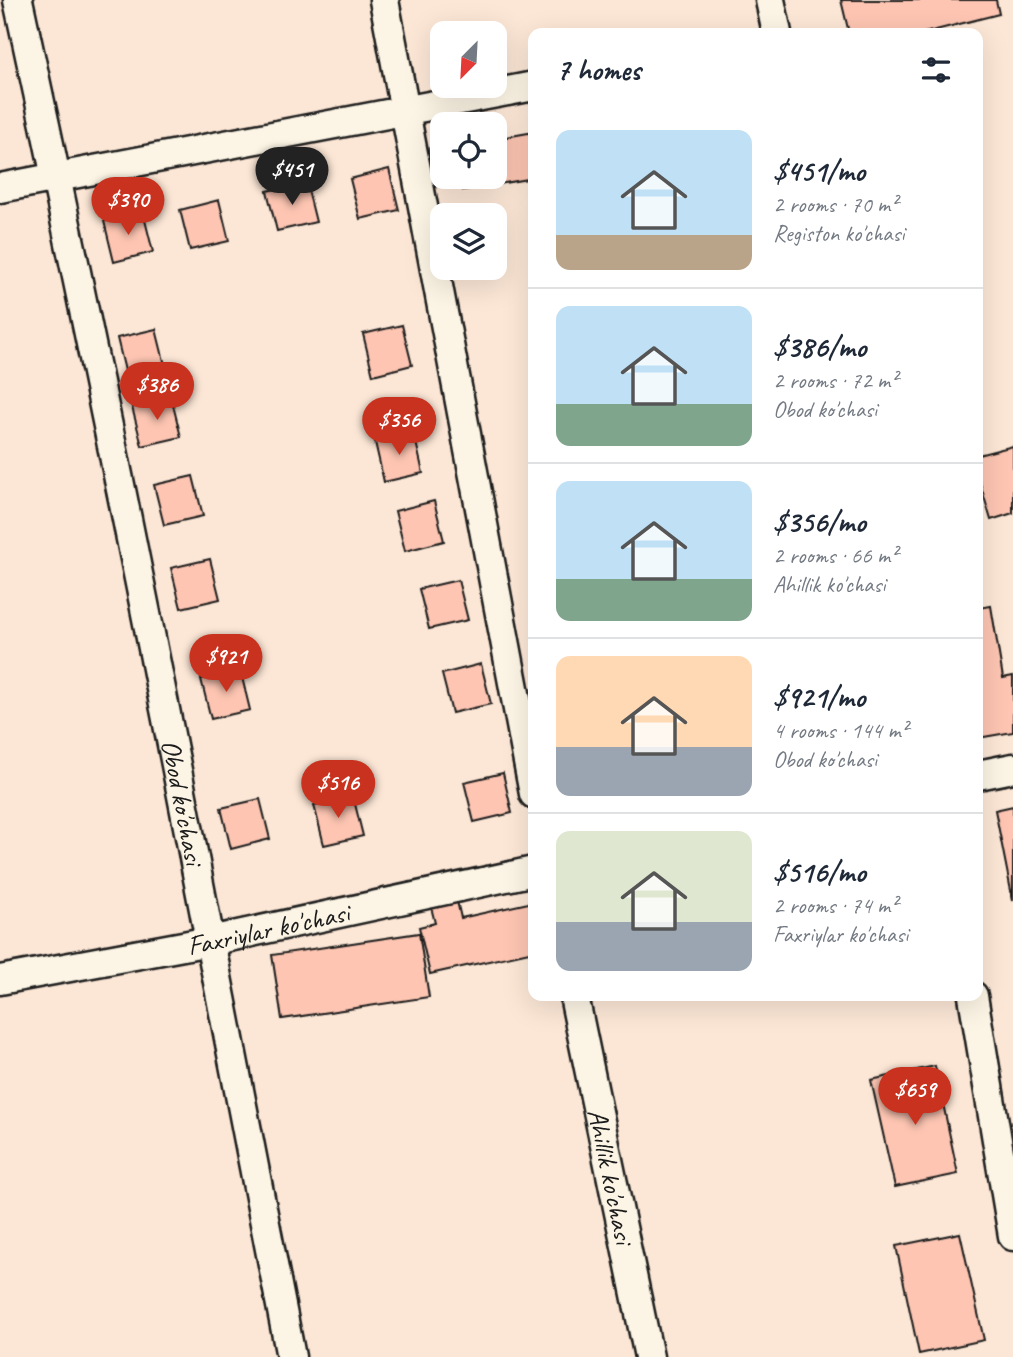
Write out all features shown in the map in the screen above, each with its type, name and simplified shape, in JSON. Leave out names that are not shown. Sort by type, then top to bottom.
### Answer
[{"type":"street","name":"Obod ko'chasi","points":[[18,0],[210,941],[291,1357]]},
{"type":"street","points":[[384,0],[528,762]]},
{"type":"street","points":[[770,0],[776,28]]},
{"type":"street","points":[[0,188],[528,87]]},
{"type":"street","points":[[983,774],[1013,768]]},
{"type":"street","name":"Faxriylar ko'chasi","points":[[0,980],[210,941],[528,872]]},
{"type":"street","name":"Ahillik ko'chasi","points":[[575,1001],[649,1357]]},
{"type":"street","points":[[974,1001],[1013,1236]]},
{"type":"building","points":[[841,0],[996,0],[999,14],[944,28],[848,28]]},
{"type":"building","points":[[528,133],[528,179],[507,183],[507,137]]},
{"type":"building","points":[[389,169],[399,210],[360,219],[350,179]]},
{"type":"building","points":[[306,182],[316,222],[277,231],[267,191]]},
{"type":"building","points":[[219,200],[229,241],[190,250],[180,210]]},
{"type":"building","points":[[143,212],[153,252],[114,262],[104,221]]},
{"type":"building","points":[[402,325],[412,365],[373,375],[363,334]]},
{"type":"building","points":[[156,329],[166,369],[127,379],[117,338]]},
{"type":"building","points":[[171,397],[181,437],[142,446],[132,407]]},
{"type":"building","points":[[414,433],[423,473],[384,482],[375,442]]},
{"type":"building","points":[[1013,446],[1013,513],[991,520],[983,493],[983,454]]},
{"type":"building","points":[[193,476],[203,516],[164,525],[154,485]]},
{"type":"building","points":[[434,501],[444,541],[405,551],[395,511]]},
{"type":"building","points":[[210,559],[220,599],[181,608],[171,568]]},
{"type":"building","points":[[458,580],[468,620],[429,629],[419,589]]},
{"type":"building","points":[[991,606],[1003,678],[1013,676],[1013,732],[983,737],[983,607]]},
{"type":"building","points":[[481,664],[491,704],[452,713],[442,674]]},
{"type":"building","points":[[240,669],[250,710],[211,719],[201,679]]},
{"type":"building","points":[[503,773],[512,813],[474,822],[464,782]]},
{"type":"building","points":[[353,796],[363,836],[324,845],[314,805]]},
{"type":"building","points":[[260,799],[270,839],[231,849],[221,808]]},
{"type":"building","points":[[1013,806],[1013,901],[995,810]]},
{"type":"building","points":[[456,897],[461,918],[528,903],[528,952],[430,974],[419,927],[435,923],[430,903]]},
{"type":"building","points":[[419,933],[429,997],[282,1019],[272,955]]},
{"type":"building","points":[[935,1066],[958,1174],[895,1187],[871,1080]]},
{"type":"building","points":[[960,1233],[984,1340],[919,1354],[896,1246]]}]
